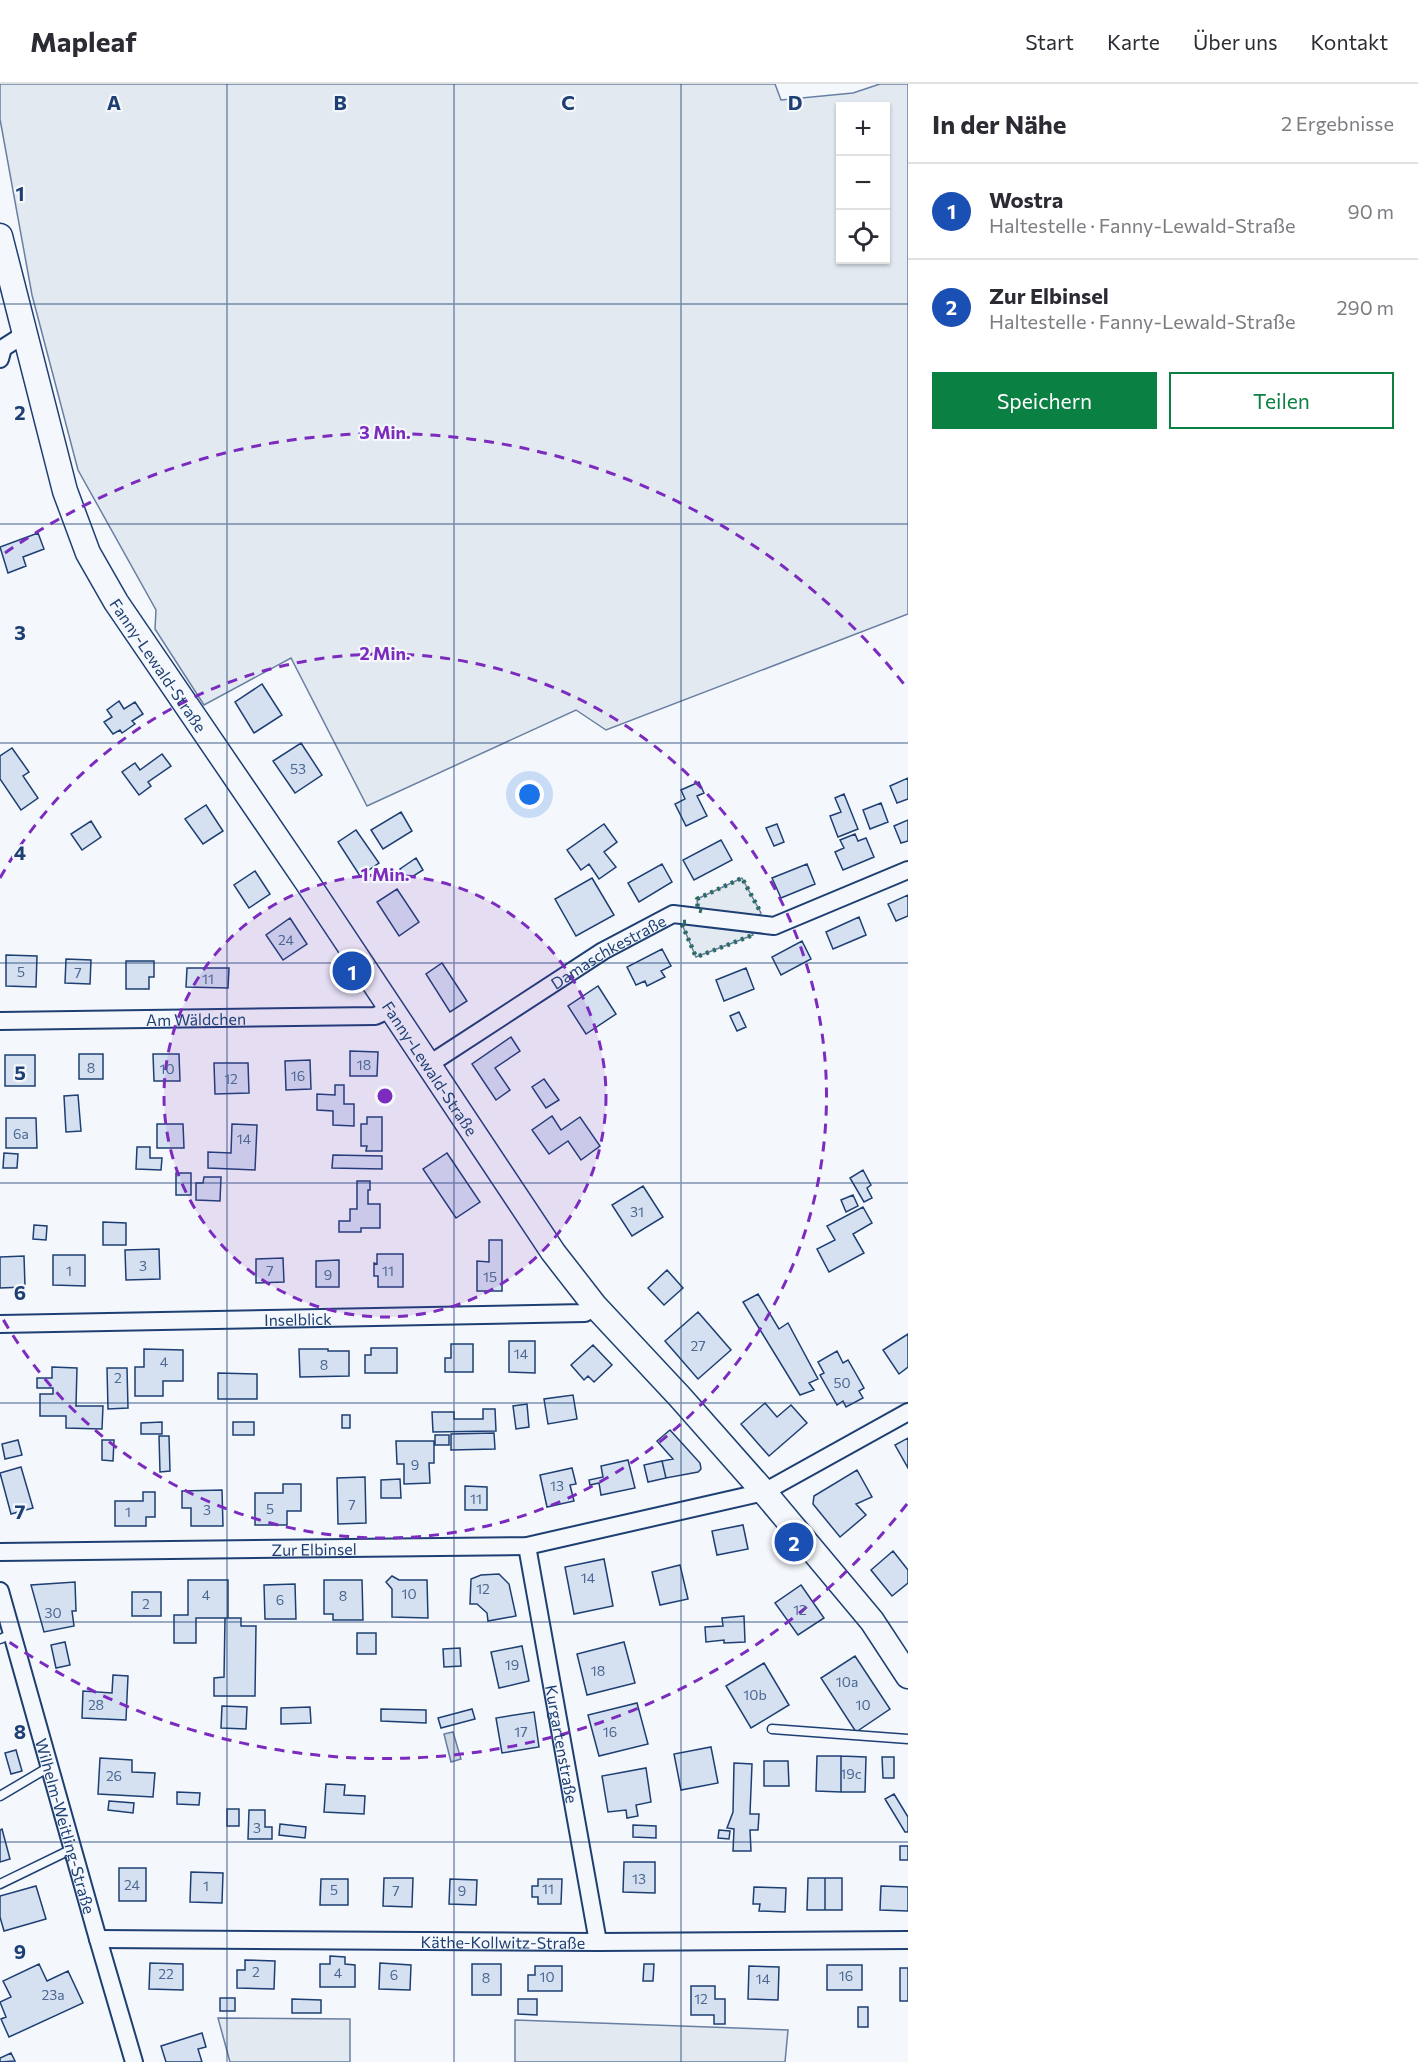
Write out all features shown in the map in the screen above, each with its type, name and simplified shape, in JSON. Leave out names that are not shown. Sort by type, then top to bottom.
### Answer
[{"type":"street","points":[[0,236],[25,334],[3,348],[0,359]]},
{"type":"street","name":"Fanny-Lewald-Straße","points":[[25,334],[65,491],[88,553],[116,602],[307,882],[553,1252],[595,1306],[764,1492],[872,1621],[908,1676]]},
{"type":"street","name":"Damaschkestraße","points":[[428,1065],[603,951],[673,914],[774,926],[908,870]]},
{"type":"street","name":"Am Wäldchen","points":[[0,1021],[375,1016],[390,1009]]},
{"type":"street","name":"Inselblick","points":[[0,1324],[585,1313],[595,1306]]},
{"type":"street","name":"Zur Elbinsel","points":[[0,1552],[527,1546],[764,1492],[908,1412]]},
{"type":"street","name":"Kurgartenstraße","points":[[527,1546],[598,1942]]},
{"type":"street","name":"Wilhelm-Weitling-Straße","points":[[0,1591],[6,1637],[49,1767],[134,2062]]},
{"type":"street","name":"Käthe-Kollwitz-Straße","points":[[98,1939],[598,1942],[908,1940]]},
{"type":"lane","points":[[772,1729],[908,1739]]},
{"type":"lane","points":[[0,1796],[49,1767]]},
{"type":"lane","points":[[0,1884],[72,1849]]},
{"type":"shaded area","points":[[0,84],[775,84],[781,100],[853,93],[880,84],[908,84],[908,614],[606,730],[576,710],[367,806],[291,658],[204,705],[155,629],[156,610],[78,470],[32,295],[0,119]]},
{"type":"shaded area","points":[[742,878],[761,913],[758,917],[698,910],[697,899]]},
{"type":"shaded area","points":[[681,922],[750,930],[753,935],[696,957]]},
{"type":"shaded area","points":[[453,1732],[461,1759],[451,1762],[444,1734]]},
{"type":"shaded area","points":[[218,2018],[350,2019],[350,2062],[230,2062]]},
{"type":"shaded area","points":[[515,2020],[788,2030],[785,2062],[515,2062]]},
{"type":"building","points":[[38,533],[44,549],[23,557],[26,566],[8,573],[0,547]]},
{"type":"building","points":[[262,684],[282,715],[254,733],[235,702]]},
{"type":"building","points":[[119,701],[124,709],[135,702],[143,714],[132,721],[135,724],[122,733],[120,730],[113,734],[104,722],[112,717],[107,710]]},
{"type":"building","points":[[301,743],[322,775],[295,793],[273,761]]},
{"type":"building","points":[[12,748],[29,772],[23,776],[38,798],[21,810],[0,779],[0,756]]},
{"type":"building","points":[[162,754],[171,766],[148,782],[151,786],[139,795],[122,772],[135,763],[140,770]]},
{"type":"building","points":[[908,778],[908,799],[897,803],[890,786]]},
{"type":"building","points":[[699,782],[704,793],[697,796],[707,816],[686,826],[675,804],[685,799],[681,790]]},
{"type":"building","points":[[844,794],[858,829],[838,837],[830,816],[841,812],[835,798]]},
{"type":"building","points":[[881,803],[888,822],[870,829],[863,810]]},
{"type":"building","points":[[206,805],[223,831],[203,844],[185,819]]},
{"type":"building","points":[[401,812],[412,831],[383,849],[371,830]]},
{"type":"building","points":[[908,820],[908,841],[901,843],[894,826]]},
{"type":"building","points":[[91,821],[101,837],[82,850],[71,834]]},
{"type":"building","points":[[604,824],[617,842],[604,852],[616,867],[599,879],[589,864],[581,870],[567,850]]},
{"type":"building","points":[[777,824],[784,842],[774,846],[766,828]]},
{"type":"building","points":[[356,830],[379,863],[360,876],[338,842]]},
{"type":"building","points":[[855,834],[858,841],[866,838],[874,857],[843,870],[835,852],[844,848],[840,840]]},
{"type":"building","points":[[721,840],[732,860],[694,880],[683,860]]},
{"type":"building","points":[[416,858],[423,870],[407,880],[400,869]]},
{"type":"building","points":[[662,864],[672,882],[639,902],[628,883]]},
{"type":"building","points":[[807,864],[815,884],[781,898],[772,878]]},
{"type":"building","points":[[255,871],[270,894],[249,908],[234,885]]},
{"type":"building","points":[[592,878],[614,915],[576,936],[555,899]]},
{"type":"building","points":[[397,889],[419,922],[399,936],[377,902]]},
{"type":"building","points":[[908,895],[908,916],[896,921],[888,904]]},
{"type":"building","points":[[859,917],[866,935],[833,949],[826,932]]},
{"type":"building","points":[[290,918],[307,944],[283,960],[266,935]]},
{"type":"building","points":[[802,941],[811,959],[781,975],[772,957]]},
{"type":"building","points":[[662,949],[671,966],[661,971],[665,977],[647,986],[645,981],[636,985],[627,967]]},
{"type":"building","points":[[6,955],[37,956],[36,987],[6,986]]},
{"type":"building","points":[[66,959],[91,960],[90,984],[65,983]]},
{"type":"building","points":[[126,961],[154,961],[154,977],[149,977],[149,989],[126,989]]},
{"type":"building","points":[[442,963],[467,1001],[450,1012],[426,974]]},
{"type":"building","points":[[187,968],[229,968],[228,988],[186,987]]},
{"type":"building","points":[[746,968],[754,989],[724,1001],[716,980]]},
{"type":"building","points":[[598,986],[616,1014],[586,1034],[568,1006]]},
{"type":"building","points":[[739,1012],[746,1027],[737,1031],[730,1016]]},
{"type":"building","points":[[511,1037],[520,1051],[495,1068],[510,1090],[496,1100],[472,1064]]},
{"type":"building","points":[[350,1051],[378,1052],[377,1076],[350,1076]]},
{"type":"building","points":[[79,1054],[103,1054],[103,1079],[79,1079]]},
{"type":"building","points":[[153,1054],[179,1054],[180,1081],[154,1081]]},
{"type":"building","points":[[5,1055],[35,1055],[35,1086],[5,1086]]},
{"type":"building","points":[[310,1060],[311,1089],[286,1090],[285,1061]]},
{"type":"building","points":[[214,1063],[248,1063],[249,1093],[215,1094]]},
{"type":"building","points":[[544,1079],[559,1100],[546,1108],[532,1087]]},
{"type":"building","points":[[335,1085],[344,1085],[344,1104],[354,1104],[354,1126],[333,1125],[333,1111],[317,1110],[317,1094],[335,1095]]},
{"type":"building","points":[[78,1095],[81,1131],[66,1132],[64,1096]]},
{"type":"building","points":[[552,1116],[561,1130],[580,1117],[600,1146],[581,1160],[568,1141],[549,1154],[532,1130]]},
{"type":"building","points":[[367,1117],[382,1117],[382,1151],[366,1151],[367,1146],[361,1146],[361,1124],[367,1124]]},
{"type":"building","points":[[6,1118],[36,1118],[37,1148],[6,1148]]},
{"type":"building","points":[[157,1124],[183,1124],[184,1148],[157,1148]]},
{"type":"building","points":[[232,1124],[257,1125],[255,1170],[208,1168],[208,1152],[231,1153]]},
{"type":"building","points":[[137,1147],[150,1147],[150,1158],[162,1158],[161,1170],[136,1169]]},
{"type":"building","points":[[4,1153],[18,1154],[17,1168],[3,1168]]},
{"type":"building","points":[[447,1153],[480,1202],[456,1218],[423,1169]]},
{"type":"building","points":[[333,1155],[382,1156],[382,1169],[332,1168]]},
{"type":"building","points":[[863,1170],[871,1185],[867,1188],[872,1198],[864,1202],[850,1178]]},
{"type":"building","points":[[176,1173],[191,1173],[191,1195],[176,1195]]},
{"type":"building","points":[[204,1177],[221,1177],[220,1201],[196,1200],[196,1183],[203,1183]]},
{"type":"building","points":[[357,1181],[370,1181],[368,1204],[380,1204],[380,1228],[361,1228],[361,1232],[339,1232],[339,1221],[350,1221],[350,1209],[357,1209]]},
{"type":"building","points":[[643,1186],[663,1217],[632,1236],[612,1205]]},
{"type":"building","points":[[853,1195],[858,1206],[846,1212],[841,1200]]},
{"type":"building","points":[[863,1207],[872,1223],[853,1234],[864,1253],[829,1272],[817,1249],[835,1240],[827,1226]]},
{"type":"building","points":[[103,1222],[126,1223],[126,1245],[103,1245]]},
{"type":"building","points":[[34,1225],[47,1226],[46,1240],[33,1239]]},
{"type":"building","points":[[489,1240],[502,1240],[502,1291],[477,1291],[477,1261],[489,1262]]},
{"type":"building","points":[[159,1249],[160,1279],[126,1280],[125,1250]]},
{"type":"building","points":[[377,1254],[403,1254],[403,1287],[378,1287],[378,1276],[374,1276]]},
{"type":"building","points":[[53,1255],[85,1255],[85,1286],[53,1285]]},
{"type":"building","points":[[24,1256],[25,1287],[0,1288],[0,1257]]},
{"type":"building","points":[[283,1258],[284,1282],[256,1283],[256,1259]]},
{"type":"building","points":[[339,1260],[339,1287],[316,1287],[316,1261]]},
{"type":"building","points":[[667,1270],[683,1288],[664,1305],[648,1288]]},
{"type":"building","points":[[758,1294],[779,1329],[788,1323],[818,1379],[809,1383],[814,1390],[800,1395],[743,1302]]},
{"type":"building","points":[[698,1312],[731,1350],[698,1379],[665,1341]]},
{"type":"building","points":[[908,1334],[908,1367],[899,1374],[883,1350]]},
{"type":"building","points":[[509,1341],[535,1341],[535,1373],[509,1372]]},
{"type":"building","points":[[451,1344],[473,1344],[473,1372],[445,1372],[445,1358],[451,1358]]},
{"type":"building","points":[[593,1345],[612,1365],[594,1382],[588,1376],[584,1380],[571,1365]]},
{"type":"building","points":[[371,1348],[397,1348],[397,1373],[365,1373],[365,1355],[371,1355]]},
{"type":"building","points":[[144,1349],[183,1350],[183,1381],[163,1381],[163,1396],[135,1396],[135,1367],[144,1367]]},
{"type":"building","points":[[299,1349],[349,1351],[349,1376],[300,1377]]},
{"type":"building","points":[[837,1351],[843,1363],[848,1360],[864,1388],[859,1391],[863,1398],[846,1407],[843,1401],[837,1405],[820,1375],[824,1373],[818,1362]]},
{"type":"building","points":[[52,1367],[77,1368],[76,1406],[103,1406],[102,1429],[66,1428],[66,1416],[40,1416],[40,1394],[53,1394],[53,1388],[37,1388],[37,1378],[52,1378]]},
{"type":"building","points":[[107,1368],[127,1368],[128,1408],[108,1409]]},
{"type":"building","points":[[218,1373],[257,1374],[257,1399],[218,1399]]},
{"type":"building","points":[[573,1395],[577,1419],[548,1424],[544,1399]]},
{"type":"building","points":[[765,1403],[777,1417],[791,1405],[807,1423],[769,1456],[741,1424]]},
{"type":"building","points":[[527,1404],[529,1427],[516,1429],[513,1406]]},
{"type":"building","points":[[483,1409],[495,1409],[496,1431],[433,1432],[432,1412],[454,1412],[454,1419],[483,1419]]},
{"type":"building","points":[[342,1415],[350,1415],[350,1428],[342,1428]]},
{"type":"building","points":[[162,1422],[162,1434],[141,1434],[141,1423]]},
{"type":"building","points":[[233,1422],[254,1422],[254,1435],[233,1435]]},
{"type":"building","points":[[670,1430],[700,1463],[701,1469],[698,1472],[666,1478],[662,1461],[673,1459],[657,1441]]},
{"type":"building","points":[[494,1433],[495,1449],[451,1450],[451,1434]]},
{"type":"building","points":[[435,1435],[449,1435],[449,1445],[435,1445]]},
{"type":"building","points":[[159,1436],[169,1436],[170,1471],[160,1472]]},
{"type":"building","points":[[908,1438],[908,1468],[895,1445]]},
{"type":"building","points":[[18,1440],[22,1455],[5,1459],[2,1444]]},
{"type":"building","points":[[102,1440],[114,1440],[113,1461],[102,1460]]},
{"type":"building","points":[[396,1441],[434,1441],[434,1463],[429,1463],[430,1483],[404,1484],[404,1464],[397,1464]]},
{"type":"building","points":[[628,1460],[635,1488],[601,1495],[599,1483],[590,1485],[589,1480],[603,1477],[601,1466]]},
{"type":"building","points":[[662,1461],[666,1478],[648,1482],[644,1465]]},
{"type":"building","points":[[21,1467],[33,1508],[11,1514],[0,1473]]},
{"type":"building","points":[[572,1468],[576,1484],[570,1485],[574,1501],[547,1507],[540,1475]]},
{"type":"building","points":[[857,1470],[872,1497],[856,1504],[866,1515],[840,1537],[813,1504],[814,1496]]},
{"type":"building","points":[[365,1477],[366,1523],[338,1524],[337,1478]]},
{"type":"building","points":[[400,1479],[401,1498],[381,1498],[381,1480]]},
{"type":"building","points":[[283,1484],[301,1484],[301,1511],[287,1511],[287,1525],[255,1525],[255,1493],[283,1493]]},
{"type":"building","points":[[465,1486],[487,1487],[487,1510],[465,1510]]},
{"type":"building","points":[[222,1490],[223,1526],[191,1526],[191,1508],[182,1508],[182,1491]]},
{"type":"building","points":[[143,1492],[155,1492],[155,1517],[146,1517],[146,1526],[115,1526],[115,1501],[143,1501]]},
{"type":"building","points":[[743,1525],[748,1549],[717,1555],[712,1531]]},
{"type":"building","points":[[893,1551],[908,1570],[908,1583],[892,1596],[871,1570]]},
{"type":"building","points":[[604,1559],[613,1606],[574,1614],[565,1567]]},
{"type":"building","points":[[680,1565],[688,1599],[660,1605],[652,1572]]},
{"type":"building","points":[[499,1574],[509,1584],[516,1616],[488,1621],[487,1613],[477,1604],[470,1604],[471,1579],[481,1575]]},
{"type":"building","points":[[392,1576],[399,1580],[427,1580],[428,1618],[392,1617],[392,1589],[386,1582]]},
{"type":"building","points":[[188,1580],[228,1580],[228,1618],[196,1618],[196,1643],[174,1643],[174,1615],[188,1615]]},
{"type":"building","points":[[324,1580],[362,1580],[363,1620],[333,1620],[333,1614],[324,1614]]},
{"type":"building","points":[[75,1582],[76,1611],[72,1611],[74,1626],[44,1632],[31,1585]]},
{"type":"building","points":[[295,1584],[296,1619],[265,1619],[264,1585]]},
{"type":"building","points":[[801,1585],[824,1618],[798,1635],[775,1603]]},
{"type":"building","points":[[132,1592],[161,1592],[161,1616],[132,1616]]},
{"type":"building","points":[[744,1616],[745,1642],[724,1643],[724,1640],[706,1642],[705,1627],[723,1626],[722,1618]]},
{"type":"building","points":[[225,1618],[241,1618],[241,1626],[256,1626],[255,1696],[214,1696],[214,1678],[224,1677]]},
{"type":"building","points":[[357,1633],[376,1633],[376,1654],[357,1654]]},
{"type":"building","points":[[65,1642],[70,1665],[56,1668],[51,1645]]},
{"type":"building","points":[[624,1642],[635,1683],[587,1695],[577,1654]]},
{"type":"building","points":[[522,1646],[529,1681],[499,1688],[491,1652]]},
{"type":"building","points":[[460,1648],[461,1666],[444,1667],[443,1649]]},
{"type":"building","points":[[855,1656],[890,1709],[856,1732],[821,1678]]},
{"type":"building","points":[[764,1663],[789,1705],[751,1728],[726,1686]]},
{"type":"building","points":[[113,1675],[128,1676],[126,1720],[82,1718],[83,1691],[112,1693]]},
{"type":"building","points":[[637,1703],[648,1744],[599,1756],[588,1715]]},
{"type":"building","points":[[222,1706],[247,1707],[246,1729],[221,1728]]},
{"type":"building","points":[[310,1707],[311,1723],[281,1724],[281,1708]]},
{"type":"building","points":[[381,1709],[426,1710],[426,1723],[381,1721]]},
{"type":"building","points":[[472,1709],[475,1719],[441,1728],[438,1718]]},
{"type":"building","points":[[534,1712],[539,1747],[502,1753],[496,1718]]},
{"type":"building","points":[[711,1747],[718,1783],[681,1790],[674,1754]]},
{"type":"building","points":[[16,1750],[22,1771],[11,1774],[5,1753]]},
{"type":"building","points":[[817,1756],[841,1756],[841,1792],[816,1791]]},
{"type":"building","points":[[841,1756],[866,1757],[865,1792],[841,1792]]},
{"type":"building","points":[[882,1757],[894,1757],[894,1778],[883,1778]]},
{"type":"building","points":[[100,1758],[132,1760],[132,1772],[155,1773],[153,1797],[98,1794]]},
{"type":"building","points":[[764,1761],[788,1761],[789,1786],[764,1786]]},
{"type":"building","points":[[734,1763],[752,1764],[750,1814],[759,1814],[758,1830],[750,1830],[751,1851],[733,1851],[734,1829],[727,1828],[733,1812]]},
{"type":"building","points":[[646,1768],[651,1802],[636,1805],[638,1816],[627,1818],[626,1810],[608,1812],[602,1776]]},
{"type":"building","points":[[326,1784],[345,1785],[344,1795],[365,1796],[364,1814],[324,1812]]},
{"type":"building","points":[[177,1792],[200,1793],[199,1805],[177,1804]]},
{"type":"building","points":[[894,1794],[908,1817],[908,1832],[905,1832],[885,1799]]},
{"type":"building","points":[[109,1801],[134,1803],[133,1813],[108,1810]]},
{"type":"building","points":[[227,1809],[239,1809],[239,1826],[227,1826]]},
{"type":"building","points":[[249,1810],[265,1810],[265,1827],[272,1827],[272,1839],[248,1839]]},
{"type":"building","points":[[280,1824],[306,1827],[305,1838],[279,1835]]},
{"type":"building","points":[[633,1825],[656,1826],[656,1838],[633,1837]]},
{"type":"building","points":[[2,1829],[10,1859],[0,1862],[0,1830]]},
{"type":"building","points":[[719,1830],[730,1831],[729,1839],[718,1838]]},
{"type":"building","points":[[900,1846],[908,1846],[908,1860],[900,1860]]},
{"type":"building","points":[[624,1862],[655,1862],[655,1893],[623,1892]]},
{"type":"building","points":[[119,1868],[146,1868],[146,1901],[119,1901]]},
{"type":"building","points":[[191,1872],[223,1873],[222,1903],[190,1902]]},
{"type":"building","points":[[384,1878],[413,1878],[412,1907],[383,1906]]},
{"type":"building","points":[[808,1878],[825,1878],[825,1910],[807,1910]]},
{"type":"building","points":[[825,1878],[842,1878],[842,1910],[825,1910]]},
{"type":"building","points":[[321,1879],[348,1879],[348,1905],[320,1905]]},
{"type":"building","points":[[450,1879],[477,1880],[476,1905],[449,1904]]},
{"type":"building","points":[[538,1879],[562,1879],[561,1904],[538,1904],[538,1897],[532,1897],[532,1886],[538,1886]]},
{"type":"building","points":[[36,1886],[46,1919],[4,1931],[0,1917],[0,1896]]},
{"type":"building","points":[[881,1886],[908,1887],[908,1911],[880,1910]]},
{"type":"building","points":[[754,1887],[786,1888],[785,1912],[759,1911],[760,1904],[753,1904]]},
{"type":"building","points":[[330,1956],[345,1957],[345,1964],[355,1965],[355,1987],[320,1987],[320,1964],[330,1964]]},
{"type":"building","points":[[245,1960],[275,1961],[274,1989],[237,1988],[237,1970],[245,1970]]},
{"type":"building","points":[[150,1963],[183,1964],[183,1990],[149,1989]]},
{"type":"building","points":[[380,1963],[411,1965],[410,1990],[379,1989]]},
{"type":"building","points":[[39,1964],[47,1981],[68,1971],[83,2003],[9,2037],[1,2019],[6,2017],[0,2002],[11,1997],[3,1981]]},
{"type":"building","points":[[472,1964],[501,1964],[501,1995],[472,1995]]},
{"type":"building","points":[[644,1964],[654,1964],[653,1981],[643,1981]]},
{"type":"building","points":[[827,1965],[862,1965],[862,1990],[827,1990]]},
{"type":"building","points":[[535,1966],[562,1966],[562,1991],[528,1991],[528,1975],[535,1975]]},
{"type":"building","points":[[749,1966],[779,1967],[778,2000],[748,1999]]},
{"type":"building","points":[[900,1968],[908,1968],[908,2001],[900,2001]]},
{"type":"building","points":[[691,1986],[715,1986],[715,1999],[725,1999],[725,2024],[714,2024],[714,2015],[691,2015]]},
{"type":"building","points":[[220,1998],[235,1998],[235,2011],[220,2011]]},
{"type":"building","points":[[292,1999],[321,2000],[321,2013],[292,2013]]},
{"type":"building","points":[[518,1999],[537,1999],[537,2015],[518,2014]]},
{"type":"building","points":[[858,2007],[868,2007],[868,2027],[858,2027]]},
{"type":"building","points":[[202,2033],[206,2047],[198,2049],[202,2062],[166,2062],[161,2046]]},
{"type":"building","points":[[11,2053],[15,2061],[0,2062],[0,2058]]},
{"type":"hedge","points":[[702,911],[698,910],[697,899],[742,878],[761,913]]},
{"type":"hedge","points":[[686,922],[681,922],[696,957]]},
{"type":"hedge","points":[[699,956],[753,935]]},
{"type":"place","name":"Wostra","points":[[352,971]]},
{"type":"place","name":"Zur Elbinsel","points":[[794,1542]]}]
